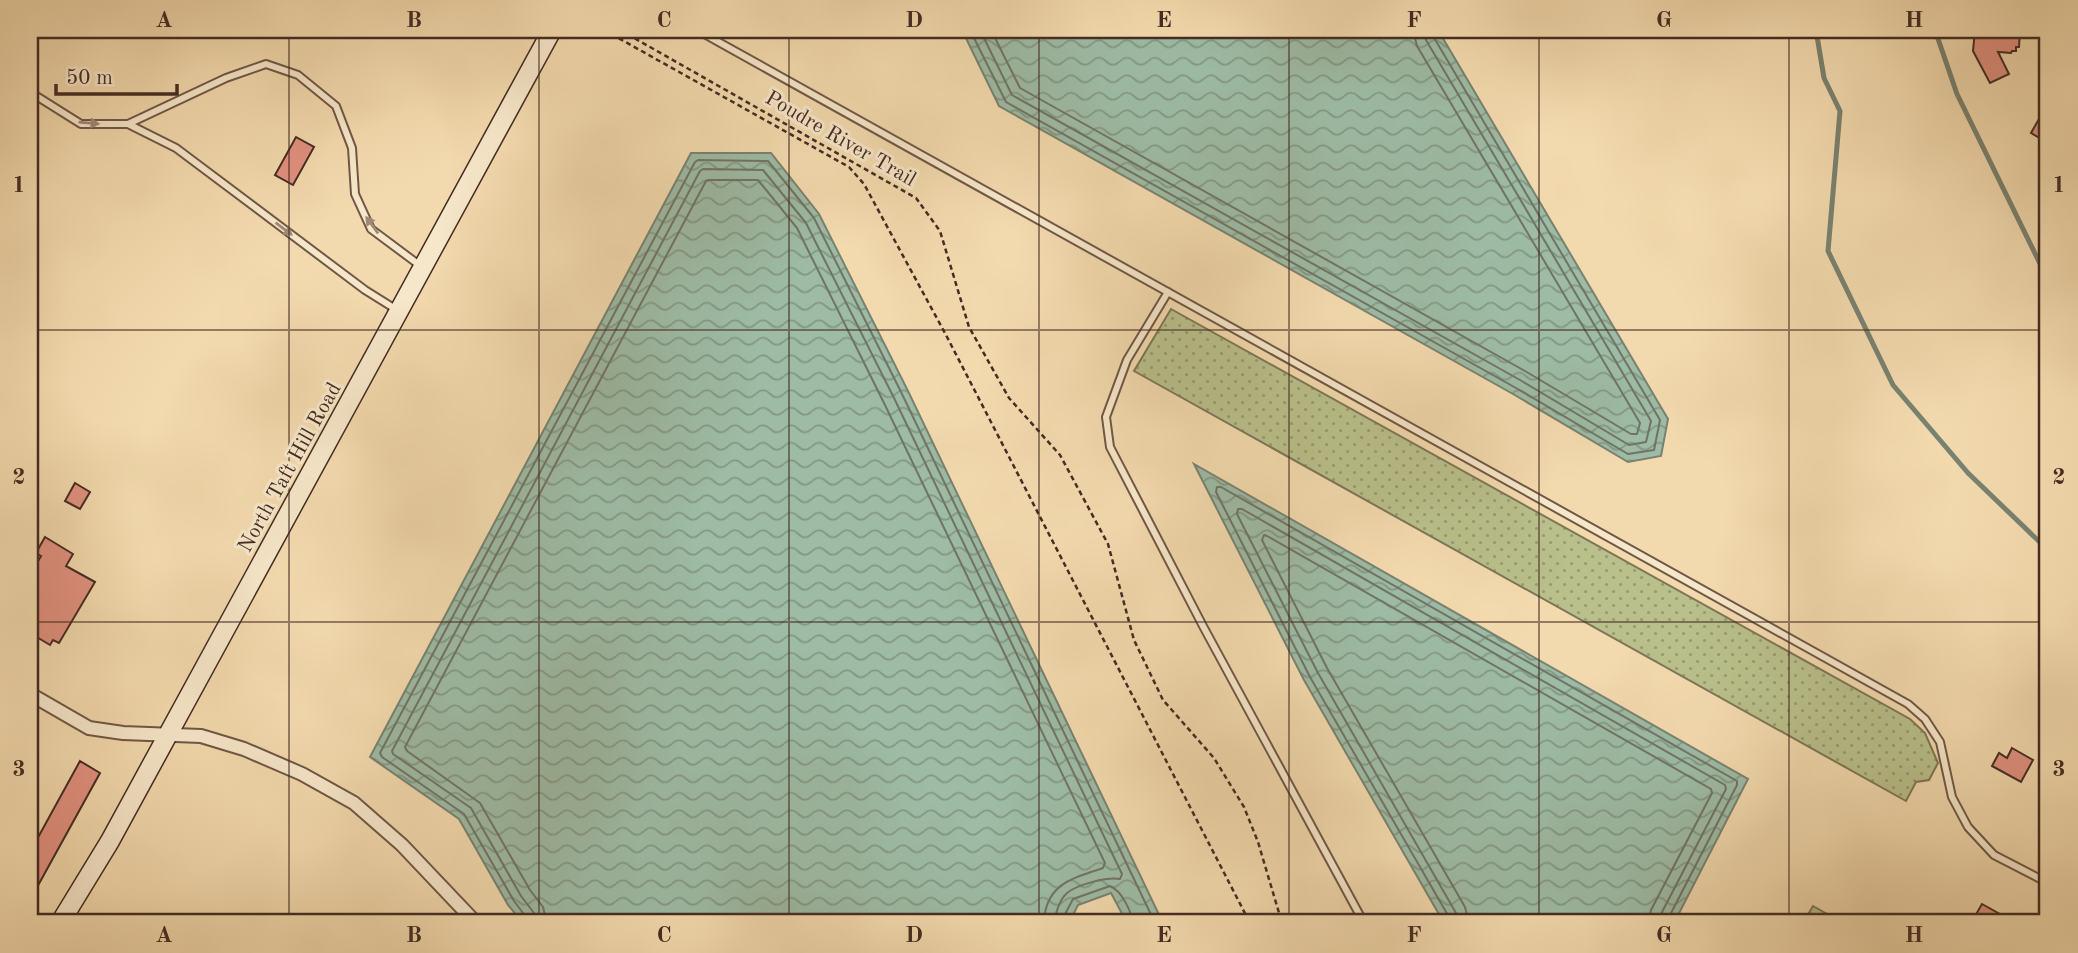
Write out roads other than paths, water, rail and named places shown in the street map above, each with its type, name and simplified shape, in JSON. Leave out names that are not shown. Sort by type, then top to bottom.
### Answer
[{"type":"main road","name":"North Taft Hill Road","points":[[60,923],[110,841],[360,385],[550,30]]},
{"type":"street","points":[[30,694],[89,728],[122,733],[201,736],[244,749],[302,774],[354,803],[402,845],[476,923]]},
{"type":"lane","points":[[697,30],[1908,704],[1925,719],[1940,742],[1952,797],[1968,827],[1994,855],[2048,883]]},
{"type":"lane","points":[[30,92],[80,124],[128,124],[226,78],[266,64],[298,75],[336,106],[352,148],[355,194],[372,229],[423,268]]},
{"type":"lane","points":[[128,124],[176,148],[365,290],[398,311]]},
{"type":"lane","points":[[1168,292],[1127,360],[1106,417],[1110,447],[1204,628],[1364,923]]},
{"type":"water","points":[[962,30],[1438,30],[1668,419],[1661,456],[1628,462],[1513,394],[999,106]]},
{"type":"water","points":[[691,153],[771,153],[819,214],[908,391],[1163,923],[1127,923],[1111,893],[1078,905],[1069,923],[523,923],[508,905],[459,819],[370,757]]},
{"type":"water","points":[[1194,464],[1748,779],[1674,923],[1444,923],[1304,680]]},
{"type":"waterway","points":[[1816,30],[1824,78],[1840,111],[1828,251],[1893,385],[1968,473],[2048,550]]},
{"type":"waterway","points":[[1935,30],[1957,94],[2048,280]]}]
